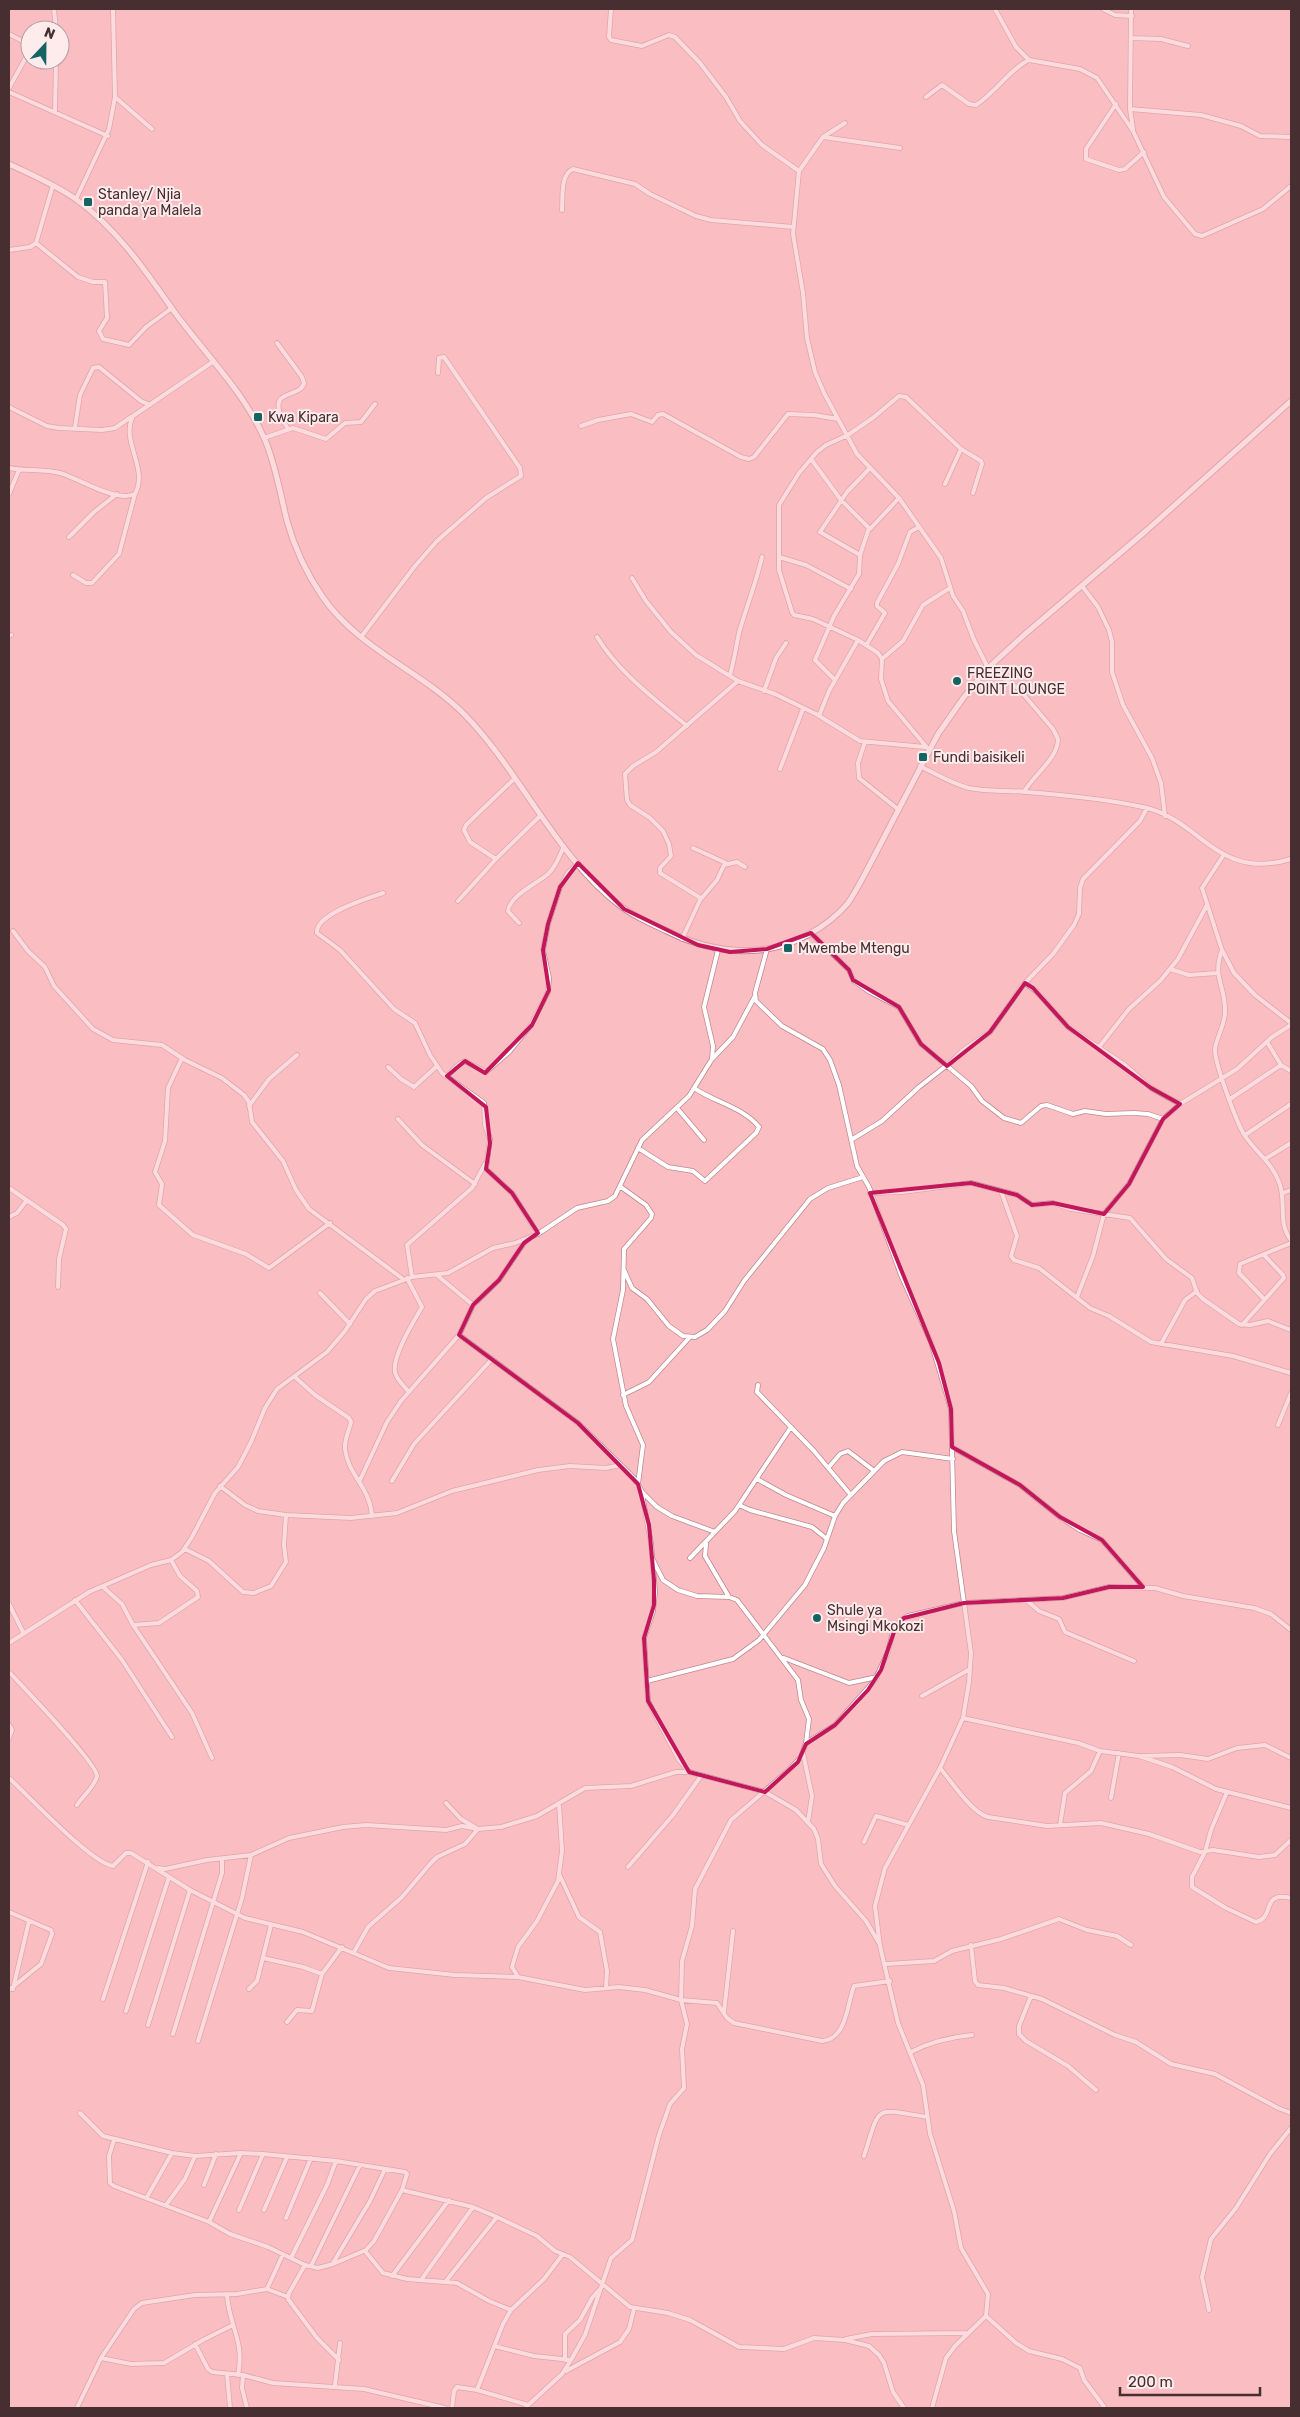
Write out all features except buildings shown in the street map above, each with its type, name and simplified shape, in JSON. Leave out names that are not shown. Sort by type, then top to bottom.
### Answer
[{"type":"main road","points":[[9,164],[53,185],[76,199],[122,241],[147,271],[172,308],[246,404],[264,438],[275,465],[288,523],[298,552],[322,596],[342,621],[360,638],[460,711],[514,778],[564,846],[610,898],[624,909],[682,938],[718,950],[739,952],[768,950],[795,942],[832,918],[848,902],[899,810],[927,748],[964,697],[988,668],[1024,634],[1082,586],[1291,401]]},
{"type":"street","points":[[76,199],[108,136],[115,97],[113,9]]},
{"type":"street","points":[[611,9],[609,37],[611,40],[642,46],[668,35],[675,37],[700,63],[726,96],[740,121],[762,145],[799,171]]},
{"type":"street","points":[[995,9],[1016,47],[1029,60]]},
{"type":"street","points":[[1103,9],[1115,15],[1132,16]]},
{"type":"street","points":[[1131,9],[1130,109],[1133,131]]},
{"type":"street","points":[[1131,38],[1161,39],[1188,46]]},
{"type":"street","points":[[926,97],[942,85],[969,104],[976,105],[997,89],[1022,63],[1029,60],[1080,69],[1097,78],[1116,104],[1144,152],[1164,197],[1199,236],[1263,208],[1291,186]]},
{"type":"street","points":[[9,88],[20,68]]},
{"type":"street","points":[[55,112],[56,70]]},
{"type":"street","points":[[9,92],[108,136]]},
{"type":"street","points":[[115,97],[152,129]]},
{"type":"street","points":[[1116,104],[1086,149],[1086,159],[1119,170],[1125,168],[1144,152]]},
{"type":"street","points":[[1130,109],[1201,115],[1241,126],[1260,136],[1291,137]]},
{"type":"street","points":[[845,123],[823,137],[799,171],[793,227],[803,293],[808,344],[815,372],[858,454],[899,498],[941,558],[950,588],[963,611],[974,640],[988,668],[1018,688],[1053,729],[1058,739],[1055,752],[1029,783],[1024,792]]},
{"type":"street","points":[[823,137],[900,148]]},
{"type":"street","points":[[562,210],[564,183],[567,174],[574,169],[635,184],[650,194],[696,216],[711,220],[793,227]]},
{"type":"street","points":[[9,250],[30,247],[36,243],[53,185]]},
{"type":"street","points":[[36,243],[78,277],[93,282],[105,282],[107,318],[99,331],[103,339],[129,345],[152,323],[172,308]]},
{"type":"street","points":[[276,342],[297,370],[304,384],[300,390],[280,398],[278,409],[288,429]]},
{"type":"street","points":[[360,638],[415,566],[437,541],[486,498],[521,476],[520,468],[444,357],[440,358],[438,373]]},
{"type":"street","points":[[9,407],[47,426],[102,430],[115,428],[214,361]]},
{"type":"street","points":[[75,427],[76,409],[80,394],[92,368],[99,367],[142,401],[150,405]]},
{"type":"street","points":[[882,659],[867,644],[829,626],[794,614],[779,570],[781,527],[778,507],[788,488],[811,459],[826,445],[848,434],[874,417],[899,396],[902,396],[910,401],[961,449],[982,463],[973,493]]},
{"type":"street","points":[[264,438],[288,429],[301,429],[326,440],[345,424],[361,422],[375,404]]},
{"type":"street","points":[[581,426],[598,420],[631,414],[652,422],[658,415],[663,414],[741,458],[749,459],[754,457],[788,414],[814,415],[838,419]]},
{"type":"street","points":[[73,576],[86,583],[92,583],[119,554],[137,485],[137,460],[128,431],[133,416]]},
{"type":"street","points":[[944,484],[961,449]]},
{"type":"street","points":[[811,459],[841,500],[870,530]]},
{"type":"street","points":[[9,468],[59,472],[80,482],[117,494],[131,496],[135,494]]},
{"type":"street","points":[[860,555],[821,533],[841,500],[870,468]]},
{"type":"street","points":[[9,494],[19,470]]},
{"type":"street","points":[[68,537],[90,515],[117,494]]},
{"type":"street","points":[[835,680],[816,660],[829,626],[859,574],[860,555],[870,530],[899,498]]},
{"type":"street","points":[[867,644],[885,613],[877,606],[877,603],[898,564],[910,532],[919,527]]},
{"type":"street","points":[[730,676],[740,632],[756,583],[762,557]]},
{"type":"street","points":[[779,557],[806,565],[851,589]]},
{"type":"street","points":[[632,578],[646,601],[671,632],[696,655],[738,681],[764,690],[819,716],[851,737],[865,742],[927,748]]},
{"type":"street","points":[[1082,586],[1098,607],[1109,630],[1112,642],[1112,672],[1123,705],[1155,766],[1161,784],[1165,816]]},
{"type":"street","points":[[927,748],[888,700],[881,679],[882,659],[903,641],[923,605],[950,588]]},
{"type":"street","points":[[597,637],[606,652],[623,671],[687,726]]},
{"type":"street","points":[[819,716],[835,680],[858,640]]},
{"type":"street","points":[[764,690],[776,658],[786,644]]},
{"type":"street","points":[[700,900],[697,895],[660,873],[660,868],[671,856],[666,836],[650,818],[630,805],[625,782],[626,774],[629,769],[656,752],[738,681]]},
{"type":"street","points":[[780,769],[803,709]]},
{"type":"street","points":[[865,742],[858,763],[859,778],[899,810]]},
{"type":"street","points":[[920,766],[970,788],[1024,792],[1147,808],[1165,816],[1223,856],[1265,864],[1291,860]]},
{"type":"street","points":[[496,859],[470,842],[464,830],[466,825],[514,778]]},
{"type":"street","points":[[851,1140],[882,1121],[919,1086],[947,1066],[962,1051],[990,1032],[1026,983],[1053,954],[1078,918],[1080,888],[1083,879],[1140,821],[1147,808]]},
{"type":"street","points":[[458,901],[496,859],[541,815]]},
{"type":"street","points":[[519,923],[508,911],[509,906],[531,884],[550,873],[564,846]]},
{"type":"street","points":[[693,848],[726,864],[737,862],[745,867]]},
{"type":"street","points":[[1077,1297],[1093,1256],[1104,1214],[1129,1184],[1163,1119],[1180,1104],[1223,1078],[1267,1042],[1291,1026],[1243,982],[1230,965],[1222,950],[1202,888],[1204,882],[1223,856]]},
{"type":"street","points":[[447,1076],[459,1064],[466,1061],[486,1072],[505,1056],[532,1025],[548,990],[549,978],[543,950],[548,924],[560,887],[566,875],[578,863]]},
{"type":"street","points":[[682,938],[700,900],[717,880],[726,864]]},
{"type":"street","points":[[382,893],[349,904],[334,913],[316,931],[340,950],[394,1009],[415,1023],[436,1066],[481,1100],[486,1106],[485,1124],[490,1143],[485,1164],[475,1184],[409,1242],[406,1249],[407,1278],[422,1307],[411,1324],[395,1368],[395,1373],[408,1391]]},
{"type":"street","points":[[1099,1047],[1129,1009],[1161,980],[1182,954],[1208,905]]},
{"type":"street","points":[[13,931],[28,951],[45,967],[54,986],[93,1029],[112,1040],[162,1045],[182,1058],[222,1078],[244,1095],[249,1106],[252,1122],[283,1161],[296,1190],[305,1204],[407,1278]]},
{"type":"street","points":[[811,933],[849,970],[854,981],[870,992],[899,1007],[920,1044],[933,1057],[971,1086],[982,1102],[1004,1118],[1015,1122],[1024,1121],[1041,1106],[1047,1105],[1073,1114],[1085,1111],[1108,1114],[1134,1113],[1148,1114],[1163,1119]]},
{"type":"street","points":[[712,1059],[713,1042],[704,1007],[718,950]]},
{"type":"street","points":[[9,1643],[23,1632],[53,1617],[75,1600],[144,1568],[170,1560],[185,1548],[220,1486],[238,1467],[248,1450],[268,1401],[279,1386],[295,1377],[327,1352],[370,1296],[407,1278],[438,1276],[451,1272],[490,1249],[538,1234],[577,1208],[608,1201],[614,1196],[647,1134],[677,1108],[694,1088],[712,1059],[733,1037],[754,996],[768,950]]},
{"type":"street","points":[[1222,950],[1217,973],[1225,1009],[1223,1027],[1215,1048],[1237,1121],[1245,1135],[1275,1171],[1283,1193],[1283,1223],[1291,1241],[1264,1255],[1241,1263],[1238,1271],[1264,1299]]},
{"type":"street","points":[[1170,968],[1189,976],[1217,973]]},
{"type":"street","points":[[1026,983],[1037,992],[1068,1027],[1099,1047],[1152,1088],[1180,1104]]},
{"type":"street","points":[[754,996],[757,1003],[782,1026],[828,1055],[839,1085],[857,1166],[870,1193],[891,1251],[939,1363],[951,1409],[954,1531],[971,1653],[970,1669],[963,1718],[940,1768],[885,1868],[876,1895],[875,1906],[880,1946]]},
{"type":"street","points":[[1267,1042],[1281,1065],[1291,1071]]},
{"type":"street","points":[[249,1106],[269,1079],[297,1055]]},
{"type":"street","points":[[182,1058],[168,1088],[166,1141],[155,1172],[161,1182],[159,1201],[162,1209],[193,1235],[246,1254],[268,1268],[330,1223]]},
{"type":"street","points":[[1230,1099],[1281,1065]]},
{"type":"street","points":[[388,1067],[401,1079],[414,1087],[436,1066]]},
{"type":"street","points":[[638,1148],[668,1167],[693,1171],[705,1181],[756,1133],[759,1127],[748,1116],[711,1100],[694,1088]]},
{"type":"street","points":[[1245,1135],[1291,1104]]},
{"type":"street","points":[[677,1108],[704,1140]]},
{"type":"street","points":[[398,1119],[422,1145],[475,1184]]},
{"type":"street","points":[[1265,1159],[1291,1143]]},
{"type":"street","points":[[485,1164],[488,1173],[518,1200],[538,1234]]},
{"type":"street","points":[[623,1394],[648,1382],[689,1338],[695,1337],[707,1330],[725,1311],[744,1280],[810,1199],[828,1188],[863,1177]]},
{"type":"street","points":[[870,1193],[902,1192],[964,1183],[1019,1196],[1032,1205],[1053,1203],[1071,1209],[1132,1219],[1166,1259],[1192,1278],[1197,1291],[1203,1299],[1242,1325],[1268,1321],[1291,1330]]},
{"type":"street","points":[[620,1187],[646,1205],[652,1214],[651,1218],[624,1247],[622,1295],[613,1339],[627,1411],[643,1445],[638,1484]]},
{"type":"street","points":[[9,1188],[66,1229],[59,1259],[58,1287]]},
{"type":"street","points":[[1283,1193],[1291,1190]]},
{"type":"street","points":[[1001,1191],[1017,1236],[1012,1258],[1039,1268],[1090,1308],[1109,1316],[1146,1339],[1161,1344],[1233,1356],[1291,1374]]},
{"type":"street","points":[[9,1217],[16,1213],[26,1200]]},
{"type":"street","points":[[360,1480],[387,1422],[408,1391],[435,1364],[459,1335],[473,1305],[499,1280],[527,1239]]},
{"type":"street","points":[[1242,1325],[1284,1277],[1264,1255]]},
{"type":"street","points":[[624,1270],[633,1290],[649,1301],[669,1326],[689,1338]]},
{"type":"street","points":[[438,1276],[473,1305]]},
{"type":"street","points":[[1161,1344],[1185,1300],[1197,1291]]},
{"type":"street","points":[[320,1293],[350,1324]]},
{"type":"street","points":[[459,1335],[578,1423],[638,1484],[642,1492],[652,1558],[654,1606],[644,1638],[651,1710],[661,1724],[679,1760],[689,1772]]},
{"type":"street","points":[[392,1481],[414,1444],[492,1359]]},
{"type":"street","points":[[295,1377],[316,1395],[349,1418],[350,1427],[345,1449],[349,1464],[370,1499],[372,1516]]},
{"type":"street","points":[[758,1385],[756,1392],[829,1467],[850,1494]]},
{"type":"street","points":[[1278,1426],[1291,1393]]},
{"type":"street","points":[[690,1558],[739,1505],[748,1488],[757,1479],[791,1427]]},
{"type":"street","points":[[952,1446],[1020,1485],[1060,1517],[1080,1530],[1102,1540],[1143,1587]]},
{"type":"street","points":[[829,1467],[840,1454],[848,1451],[873,1470]]},
{"type":"street","points":[[647,1681],[733,1659],[765,1635],[805,1585],[827,1539],[835,1516],[850,1494],[884,1461],[902,1452],[952,1459]]},
{"type":"street","points":[[220,1486],[252,1509],[286,1515],[338,1518],[397,1513],[452,1491],[530,1471],[553,1467],[606,1468],[620,1466]]},
{"type":"street","points":[[757,1479],[786,1495],[835,1516]]},
{"type":"street","points":[[642,1492],[662,1511],[715,1532]]},
{"type":"street","points":[[739,1505],[755,1512],[812,1527],[827,1539]]},
{"type":"street","points":[[185,1548],[209,1561],[243,1592],[262,1591],[271,1586],[286,1562],[284,1545],[286,1515]]},
{"type":"street","points":[[706,1542],[706,1556],[729,1598]]},
{"type":"street","points":[[452,2408],[454,2388],[457,2387],[477,2390],[527,2407],[562,2374],[585,2335],[611,2258],[633,2239],[659,2135],[670,2104],[684,2088],[682,2049],[687,2019],[681,2000],[682,1961],[692,1926],[694,1890],[728,1824],[798,1762],[806,1743],[809,1719],[801,1700],[800,1684],[782,1657],[737,1600],[697,1596],[678,1590],[663,1580],[652,1558]]},
{"type":"street","points":[[133,1625],[159,1623],[198,1598],[197,1591],[180,1576],[170,1560]]},
{"type":"street","points":[[104,1587],[116,1597],[192,1713],[212,1758]]},
{"type":"street","points":[[806,1743],[835,1725],[878,1676],[893,1632],[900,1621],[908,1616],[964,1603],[1070,1597],[1109,1587],[1143,1587],[1259,1609],[1271,1614],[1291,1630]]},
{"type":"street","points":[[75,1600],[122,1660],[172,1737]]},
{"type":"street","points":[[1026,1600],[1039,1611],[1058,1619],[1065,1632],[1134,1661]]},
{"type":"street","points":[[9,1604],[23,1632]]},
{"type":"street","points":[[782,1657],[848,1683],[878,1676]]},
{"type":"street","points":[[922,1696],[970,1669]]},
{"type":"street","points":[[9,1672],[76,1746],[95,1770],[96,1780],[76,1804]]},
{"type":"street","points":[[963,1718],[1078,1743],[1100,1751],[1140,1756],[1180,1755],[1208,1760],[1232,1749],[1265,1745],[1291,1758]]},
{"type":"street","points":[[9,1725],[12,1730],[9,1738]]},
{"type":"street","points":[[1060,1825],[1065,1793],[1091,1771],[1100,1751]]},
{"type":"street","points":[[803,1753],[812,1796],[808,1822]]},
{"type":"street","points":[[1111,1798],[1119,1753]]},
{"type":"street","points":[[1140,1756],[1172,1768],[1216,1789],[1291,1808]]},
{"type":"street","points":[[940,1768],[961,1793],[985,1816],[1047,1826],[1090,1822],[1114,1825],[1205,1852],[1213,1850],[1265,1857],[1277,1854],[1291,1840]]},
{"type":"street","points":[[156,1867],[165,1869],[251,1855],[270,1844],[343,1827],[366,1825],[446,1830],[466,1826],[478,1829],[501,1827],[533,1818],[585,1788],[632,1786],[676,1772],[689,1772],[765,1792],[792,1807],[808,1822],[818,1839],[818,1853],[824,1868],[841,1895],[866,1921],[880,1946],[890,1981],[898,2023],[911,2052],[922,2085],[927,2117],[954,2211],[961,2248],[988,2294],[986,2316],[955,2346],[943,2364],[932,2408]]},
{"type":"street","points":[[628,1867],[673,1815],[701,1776]]},
{"type":"street","points":[[9,1778],[83,1847],[107,1865],[113,1866],[126,1853],[148,1862],[190,1890],[237,1914],[303,1932],[354,1952],[368,1961],[393,1969],[455,1975],[518,1977],[585,1990],[606,1988],[645,1990],[681,2000],[717,2003],[728,2019],[744,2026],[827,2041],[837,2034],[845,2018],[850,2007],[854,1986],[890,1981]]},
{"type":"street","points":[[1227,1792],[1211,1830],[1205,1852],[1192,1877],[1192,1887],[1226,1908],[1259,1922],[1274,1898],[1278,1896],[1291,1898]]},
{"type":"street","points":[[446,1803],[462,1819],[478,1829]]},
{"type":"street","points":[[518,1977],[512,1967],[515,1953],[558,1884],[560,1876],[562,1851],[558,1803]]},
{"type":"street","points":[[864,1842],[869,1827],[877,1815],[908,1825]]},
{"type":"street","points":[[354,1952],[368,1927],[402,1897],[437,1857],[461,1846],[478,1829]]},
{"type":"street","points":[[198,2041],[237,1914],[251,1855]]},
{"type":"street","points":[[173,2034],[222,1873],[222,1859]]},
{"type":"street","points":[[103,1999],[148,1862]]},
{"type":"street","points":[[560,1876],[580,1917],[600,1932],[607,1971],[606,1988]]},
{"type":"street","points":[[126,2011],[169,1877]]},
{"type":"street","points":[[148,2025],[190,1890]]},
{"type":"street","points":[[9,1912],[51,1930],[52,1934],[44,1960],[11,1990]]},
{"type":"street","points":[[886,1964],[934,1961],[952,1950],[1001,1939],[1058,1919],[1087,1930],[1117,1936],[1131,1945]]},
{"type":"street","points":[[11,1990],[29,1921]]},
{"type":"street","points":[[249,1989],[256,1983],[271,1924]]},
{"type":"street","points":[[724,2012],[733,1931]]},
{"type":"street","points":[[971,1945],[978,1984],[1004,1988],[1031,1996],[1109,2032],[1136,2042],[1171,2064],[1215,2074],[1291,2113]]},
{"type":"street","points":[[287,2022],[298,2010],[312,2011],[322,1974],[342,1948]]},
{"type":"street","points":[[263,1958],[303,1967],[322,1974]]},
{"type":"street","points":[[1031,1996],[1019,2026],[1019,2034],[1026,2041],[1068,2066],[1096,2090]]},
{"type":"street","points":[[911,2052],[923,2046],[950,2038],[972,2035]]},
{"type":"street","points":[[864,2156],[876,2118],[882,2112],[890,2111],[927,2117]]},
{"type":"street","points":[[80,2113],[100,2135],[172,2153],[195,2156],[241,2153],[311,2158],[407,2173],[402,2190],[374,2241],[366,2251],[333,2264],[321,2267],[311,2266],[230,2234],[209,2222],[110,2182],[109,2156],[114,2140]]},
{"type":"street","points":[[1208,2310],[1202,2277],[1211,2239],[1234,2211],[1270,2154],[1291,2128]]},
{"type":"street","points":[[147,2197],[172,2153]]},
{"type":"street","points":[[209,2222],[241,2153]]},
{"type":"street","points":[[204,2185],[216,2154]]},
{"type":"street","points":[[239,2210],[263,2154]]},
{"type":"street","points":[[166,2205],[185,2179],[195,2156]]},
{"type":"street","points":[[264,2210],[287,2157]]},
{"type":"street","points":[[286,2218],[311,2158]]},
{"type":"street","points":[[291,2258],[317,2207],[336,2161]]},
{"type":"street","points":[[311,2266],[360,2165]]},
{"type":"street","points":[[333,2264],[370,2201],[385,2169]]},
{"type":"street","points":[[402,2190],[473,2207],[537,2236],[555,2251],[564,2254],[583,2267],[601,2287],[634,2309],[668,2313],[690,2320],[745,2349],[784,2348],[810,2338],[845,2340],[869,2346],[879,2354],[893,2392],[904,2408]]},
{"type":"street","points":[[392,2276],[449,2200]]},
{"type":"street","points":[[421,2280],[473,2207]]},
{"type":"street","points":[[446,2282],[496,2217]]},
{"type":"street","points":[[366,2251],[381,2272],[392,2276],[461,2284],[489,2301],[511,2310]]},
{"type":"street","points":[[267,2290],[284,2254]]},
{"type":"street","points":[[477,2390],[494,2346],[511,2310],[544,2279],[564,2254]]},
{"type":"street","points":[[288,2297],[305,2265]]},
{"type":"street","points":[[565,2360],[565,2334],[580,2320],[592,2298],[601,2287]]},
{"type":"street","points":[[77,2408],[101,2358],[134,2309],[142,2303],[195,2295],[227,2295],[267,2290],[288,2297],[317,2338],[339,2360]]},
{"type":"street","points":[[227,2295],[228,2312],[241,2349],[240,2375],[247,2408]]},
{"type":"street","points":[[562,2374],[620,2342],[629,2329],[634,2309]]},
{"type":"street","points":[[986,2316],[1029,2352],[1062,2359],[1080,2368],[1084,2380],[1105,2408]]},
{"type":"street","points":[[101,2358],[131,2364],[164,2363],[196,2344],[234,2326]]},
{"type":"street","points":[[845,2340],[872,2334],[968,2333]]},
{"type":"street","points":[[335,2385],[340,2343]]},
{"type":"street","points":[[196,2344],[208,2370],[240,2375],[273,2384],[335,2385],[380,2392],[446,2408]]},
{"type":"street","points":[[494,2346],[534,2356],[571,2360]]},
{"type":"street","points":[[227,2374],[230,2408]]},
{"type":"highlighted area","points":[[578,863],[624,909],[698,945],[730,952],[767,949],[811,933],[849,970],[853,980],[899,1007],[921,1044],[947,1066],[990,1032],[1025,983],[1033,988],[1068,1027],[1151,1088],[1180,1104],[1163,1119],[1129,1184],[1104,1214],[1053,1203],[1032,1205],[1017,1195],[971,1183],[870,1193],[939,1363],[951,1409],[952,1447],[1020,1485],[1060,1517],[1102,1540],[1143,1587],[1109,1587],[1063,1598],[964,1603],[904,1618],[896,1626],[881,1670],[868,1690],[835,1725],[806,1744],[798,1762],[765,1792],[689,1772],[648,1701],[644,1638],[654,1605],[654,1580],[649,1525],[638,1484],[578,1423],[459,1335],[473,1305],[499,1280],[524,1243],[538,1233],[512,1193],[486,1169],[490,1143],[486,1107],[447,1076],[465,1061],[485,1073],[532,1025],[549,990],[543,950],[548,924],[560,887]]},
{"type":"place","name":"Stanley/ Njia panda ya Malela","points":[[88,202]]},
{"type":"place","name":"Kwa Kipara","points":[[258,417]]},
{"type":"place","name":"FREEZING POINT LOUNGE","points":[[957,681]]},
{"type":"place","name":"Fundi baisikeli","points":[[923,757]]},
{"type":"place","name":"Mwembe Mtengu","points":[[788,948]]},
{"type":"place","name":"Shule ya Msingi Mkokozi","points":[[817,1618]]}]
